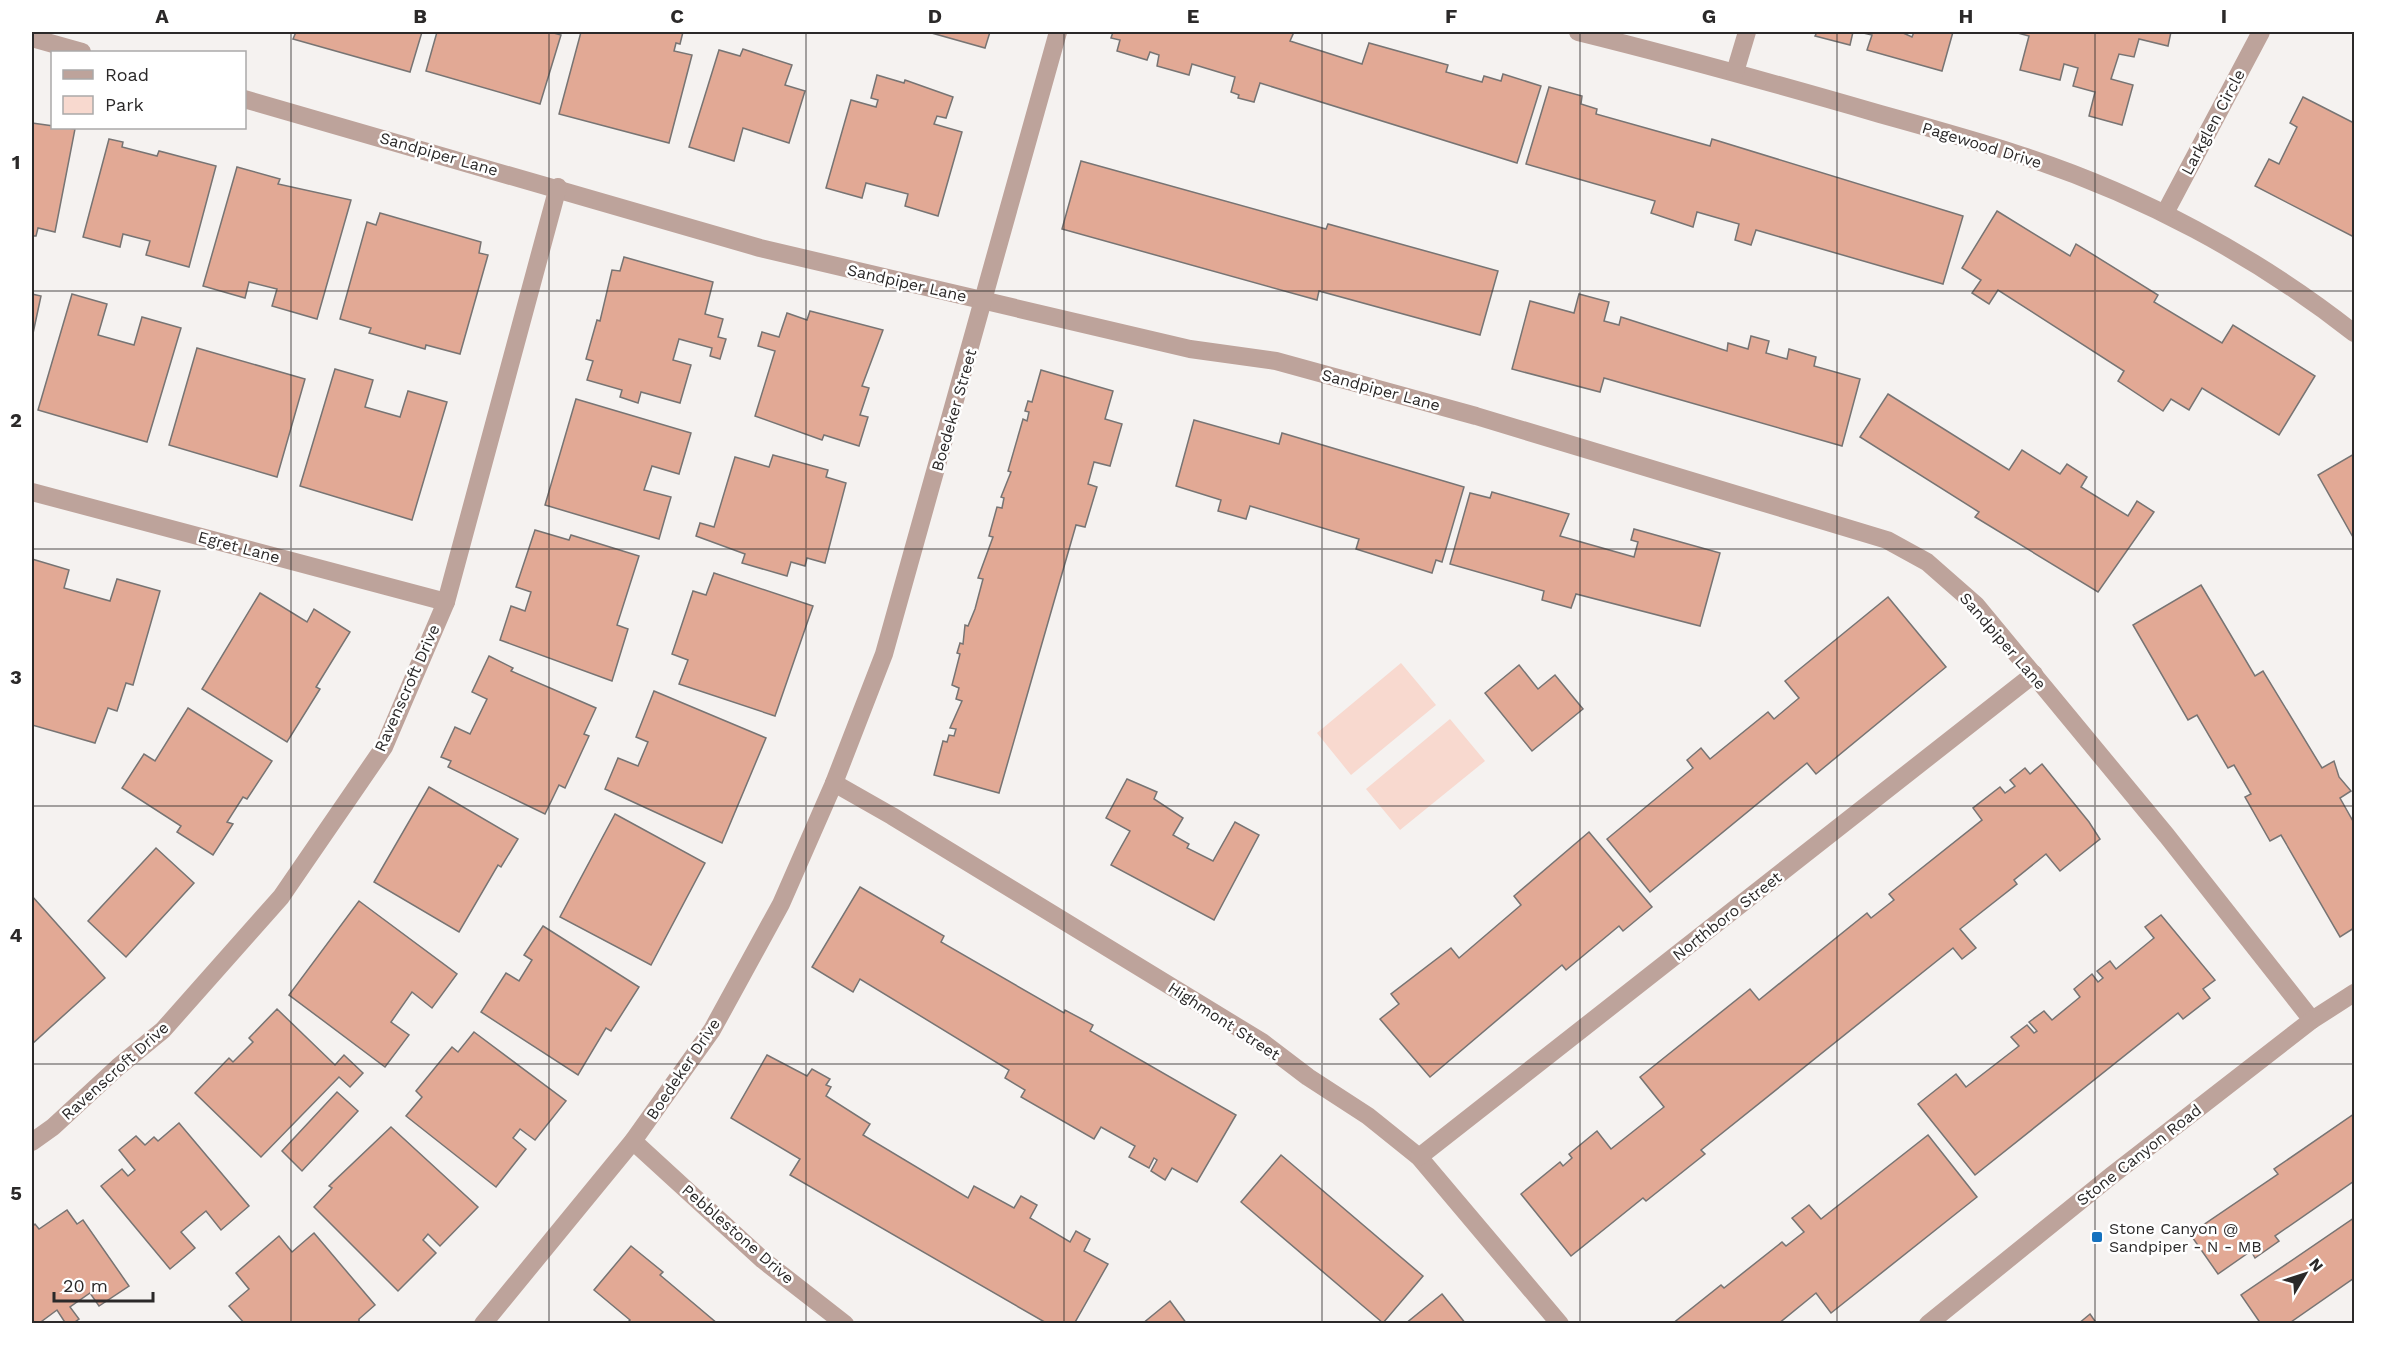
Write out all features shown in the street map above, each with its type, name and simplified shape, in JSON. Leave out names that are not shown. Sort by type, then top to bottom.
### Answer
[{"type":"street","name":"Boedeker Street","points":[[834,783],[884,654],[1058,32]]},
{"type":"street","name":"Pagewood Drive","points":[[1578,32],[1735,72],[2021,155],[2165,213],[2251,261],[2355,333]]},
{"type":"street","points":[[1735,72],[1748,32]]},
{"type":"street","name":"Larkglen Circle","points":[[2165,213],[2261,32]]},
{"type":"street","points":[[32,38],[78,51]]},
{"type":"street","name":"Sandpiper Lane","points":[[246,100],[760,248],[1190,349],[1276,361],[1476,416],[1887,540],[1927,562],[1976,605],[2312,1020]]},
{"type":"street","name":"Ravenscroft Drive","points":[[32,1142],[53,1128],[118,1067],[164,1030],[281,897],[384,747],[446,602],[558,188]]},
{"type":"street","name":"Egret Lane","points":[[32,492],[446,602]]},
{"type":"street","name":"Northboro Street","points":[[1419,1158],[2034,674]]},
{"type":"street","name":"Boedeker Drive","points":[[483,1323],[633,1141],[712,1030],[782,904],[834,783]]},
{"type":"street","name":"Highmont Street","points":[[834,783],[1262,1042],[1308,1077],[1368,1116],[1419,1158],[1560,1323]]},
{"type":"street","name":"Stone Canyon Road","points":[[1928,1323],[2111,1176],[2312,1020],[2355,993]]},
{"type":"street","name":"Pebblestone Drive","points":[[633,1141],[763,1260],[845,1323]]},
{"type":"green space","points":[[1401,663],[1436,705],[1351,775],[1317,733]]},
{"type":"green space","points":[[1450,719],[1485,761],[1400,830],[1366,789]]},
{"type":"building","points":[[296,32],[422,32],[410,72],[293,39]]},
{"type":"building","points":[[437,32],[550,32],[561,35],[540,104],[426,71]]},
{"type":"building","points":[[581,32],[683,32],[680,44],[676,43],[674,51],[692,55],[669,143],[559,114]]},
{"type":"building","points":[[928,32],[990,32],[985,48]]},
{"type":"building","points":[[1113,32],[1294,32],[1290,41],[1362,64],[1369,43],[1448,65],[1446,72],[1482,82],[1484,76],[1501,81],[1503,74],[1541,86],[1517,163],[1260,83],[1254,102],[1238,98],[1239,95],[1231,92],[1235,77],[1192,64],[1189,75],[1157,66],[1159,55],[1150,52],[1147,60],[1117,51],[1120,40],[1111,38]]},
{"type":"building","points":[[1817,32],[1853,32],[1850,45],[1815,36]]},
{"type":"building","points":[[1859,32],[1901,32],[1912,37],[1914,32],[1953,32],[1942,71],[1867,50],[1872,35]]},
{"type":"building","points":[[2014,32],[2171,32],[2168,46],[2139,39],[2134,57],[2119,54],[2111,79],[2133,85],[2122,125],[2089,116],[2095,92],[2073,86],[2078,68],[2064,64],[2060,80],[2020,70],[2029,36]]},
{"type":"building","points":[[743,49],[792,65],[785,85],[805,91],[789,143],[743,128],[734,161],[689,147],[719,50],[740,56]]},
{"type":"building","points":[[877,75],[904,83],[905,80],[953,97],[946,118],[937,116],[934,124],[962,132],[938,216],[905,206],[908,194],[866,183],[862,198],[826,188],[851,100],[876,107],[878,100],[871,98]]},
{"type":"building","points":[[1549,87],[1582,96],[1581,104],[1597,109],[1596,114],[1710,146],[1712,139],[1963,216],[1943,284],[1756,230],[1751,245],[1735,240],[1739,224],[1697,212],[1693,227],[1651,213],[1655,201],[1526,164]]},
{"type":"building","points":[[2303,97],[2354,123],[2354,237],[2255,186],[2269,159],[2279,164],[2297,127],[2290,123]]},
{"type":"building","points":[[32,123],[51,126],[51,129],[75,129],[55,232],[38,228],[36,236],[32,236]]},
{"type":"building","points":[[109,139],[123,142],[122,147],[157,156],[159,151],[216,166],[189,267],[146,255],[150,241],[123,234],[120,247],[83,237]]},
{"type":"building","points":[[1081,161],[1326,229],[1328,224],[1498,271],[1480,335],[1319,291],[1317,300],[1062,229]]},
{"type":"building","points":[[237,167],[280,179],[278,184],[351,200],[317,319],[272,306],[277,289],[249,282],[245,298],[203,286]]},
{"type":"building","points":[[1997,211],[2070,256],[2076,244],[2158,295],[2154,302],[2222,343],[2233,325],[2315,376],[2279,435],[2202,388],[2189,410],[2171,399],[2163,411],[2118,381],[2124,371],[1998,290],[1989,304],[1972,293],[1981,280],[1962,268]]},
{"type":"building","points":[[380,213],[481,242],[479,253],[488,255],[460,354],[426,345],[425,349],[369,333],[371,328],[340,319],[367,222],[376,225]]},
{"type":"building","points":[[624,257],[713,282],[705,314],[723,319],[718,337],[726,339],[720,359],[710,356],[712,348],[679,339],[673,360],[691,365],[680,403],[641,392],[638,403],[620,397],[622,390],[587,380],[593,361],[586,359],[597,320],[600,321],[612,270],[620,271]]},
{"type":"building","points":[[32,294],[41,296],[32,338]]},
{"type":"building","points":[[72,294],[107,304],[98,335],[134,345],[142,317],[181,328],[147,442],[38,410]]},
{"type":"building","points":[[1579,294],[1609,302],[1604,321],[1619,325],[1621,317],[1727,351],[1728,343],[1748,349],[1751,336],[1769,341],[1766,353],[1787,359],[1789,349],[1816,357],[1814,366],[1860,379],[1842,446],[1604,378],[1600,392],[1512,369],[1530,301],[1574,313]]},
{"type":"building","points":[[810,311],[883,330],[862,386],[869,388],[860,415],[868,417],[859,446],[824,435],[822,440],[755,416],[775,351],[758,346],[762,332],[779,337],[787,313],[807,320]]},
{"type":"building","points":[[197,348],[305,379],[277,477],[169,445]]},
{"type":"building","points":[[335,369],[373,380],[365,407],[400,417],[408,391],[447,402],[412,520],[300,486]]},
{"type":"building","points":[[1041,370],[1113,391],[1105,419],[1122,424],[1110,466],[1094,462],[1088,484],[1097,487],[1085,527],[1076,525],[999,793],[934,775],[943,741],[947,742],[949,735],[954,736],[956,729],[950,728],[962,701],[956,699],[959,688],[952,685],[960,654],[957,653],[960,643],[963,644],[965,625],[968,626],[975,609],[983,579],[978,578],[993,537],[989,536],[997,507],[1002,508],[1004,498],[1001,497],[1011,472],[1008,471],[1023,419],[1027,421],[1029,412],[1025,411],[1028,401],[1032,402]]},
{"type":"building","points":[[1888,394],[2009,470],[2022,450],[2060,474],[2067,464],[2087,477],[2081,487],[2128,516],[2137,501],[2154,512],[2098,592],[1975,517],[1979,512],[1860,437]]},
{"type":"building","points":[[576,399],[691,433],[679,474],[652,466],[644,490],[671,497],[659,539],[545,505]]},
{"type":"building","points":[[1194,420],[1279,444],[1282,433],[1464,487],[1442,562],[1436,560],[1432,573],[1356,549],[1359,539],[1250,506],[1246,519],[1218,511],[1221,500],[1176,486]]},
{"type":"building","points":[[2354,454],[2354,539],[2318,475]]},
{"type":"building","points":[[773,455],[828,470],[826,477],[846,483],[825,563],[807,558],[805,566],[791,562],[787,576],[742,563],[745,554],[696,536],[700,523],[714,527],[735,457],[769,467]]},
{"type":"building","points":[[1492,492],[1569,514],[1560,536],[1634,557],[1638,542],[1631,540],[1634,529],[1720,553],[1700,626],[1576,594],[1571,608],[1542,600],[1544,591],[1450,564],[1470,493],[1490,498]]},
{"type":"building","points":[[535,530],[569,540],[571,535],[639,556],[617,625],[628,629],[612,681],[500,640],[511,606],[525,611],[531,592],[516,587]]},
{"type":"building","points":[[32,559],[69,570],[64,588],[110,601],[117,579],[160,591],[133,685],[126,683],[117,711],[108,708],[95,743],[32,725]]},
{"type":"building","points":[[714,573],[813,606],[775,716],[679,684],[688,660],[672,654],[693,591],[706,595]]},
{"type":"building","points":[[2201,585],[2255,676],[2263,671],[2322,768],[2334,761],[2339,777],[2351,791],[2340,798],[2354,823],[2354,928],[2340,937],[2281,835],[2270,841],[2245,797],[2251,794],[2234,765],[2228,768],[2197,715],[2188,720],[2133,625]]},
{"type":"building","points":[[260,593],[307,622],[314,609],[350,632],[316,687],[320,689],[287,742],[202,689]]},
{"type":"building","points":[[1888,597],[1946,667],[1816,774],[1807,763],[1650,892],[1607,839],[1693,768],[1687,760],[1701,748],[1710,759],[1768,712],[1774,719],[1799,698],[1785,681]]},
{"type":"building","points":[[489,656],[513,668],[511,671],[596,708],[584,734],[589,736],[565,788],[559,785],[545,814],[448,767],[451,761],[441,757],[455,727],[470,734],[487,699],[472,692]]},
{"type":"building","points":[[1519,665],[1538,689],[1555,675],[1583,709],[1532,751],[1485,693]]},
{"type":"building","points":[[654,691],[766,738],[722,843],[605,789],[618,758],[638,766],[648,742],[636,737]]},
{"type":"building","points":[[188,708],[272,761],[247,799],[243,797],[227,822],[233,824],[213,855],[177,832],[181,826],[122,788],[144,754],[155,761]]},
{"type":"building","points":[[2042,764],[2100,839],[2060,871],[2046,854],[2014,880],[2017,884],[1960,929],[1976,948],[1962,959],[1953,948],[1701,1150],[1705,1154],[1646,1201],[1643,1198],[1571,1256],[1521,1194],[1560,1162],[1563,1166],[1572,1158],[1569,1154],[1597,1131],[1611,1149],[1664,1107],[1640,1077],[1750,989],[1759,1000],[1867,913],[1871,918],[1894,900],[1889,894],[1982,820],[1973,808],[2000,787],[2005,793],[2015,786],[2010,780],[2025,768],[2030,774]]},
{"type":"building","points":[[1127,779],[1157,792],[1154,799],[1183,818],[1173,835],[1189,844],[1187,848],[1213,861],[1235,822],[1259,835],[1214,920],[1111,865],[1130,831],[1106,818]]},
{"type":"building","points":[[429,787],[518,839],[501,867],[498,865],[459,932],[374,882]]},
{"type":"building","points":[[615,814],[705,863],[651,965],[560,917]]},
{"type":"building","points":[[1589,832],[1652,907],[1623,931],[1619,926],[1566,970],[1562,965],[1430,1077],[1380,1019],[1399,1004],[1391,994],[1451,948],[1459,958],[1521,905],[1514,896]]},
{"type":"building","points":[[156,848],[194,883],[126,957],[88,921]]},
{"type":"building","points":[[860,887],[944,936],[941,942],[1064,1013],[1065,1010],[1093,1025],[1090,1031],[1236,1115],[1197,1182],[1172,1168],[1165,1180],[1151,1171],[1157,1160],[1154,1158],[1149,1168],[1129,1157],[1135,1146],[1101,1127],[1094,1139],[1021,1097],[1025,1090],[1005,1078],[1009,1070],[860,979],[853,992],[812,967]]},
{"type":"building","points":[[32,896],[105,978],[32,1044]]},
{"type":"building","points":[[359,901],[457,974],[432,1008],[412,992],[391,1022],[409,1035],[385,1067],[289,995]]},
{"type":"building","points":[[2161,915],[2215,980],[2203,989],[2210,998],[2183,1019],[2178,1013],[1975,1175],[1918,1104],[1956,1074],[1966,1087],[2019,1046],[2011,1037],[2027,1025],[2034,1033],[2037,1031],[2029,1022],[2044,1011],[2052,1020],[2080,997],[2074,989],[2092,974],[2098,982],[2103,978],[2097,971],[2110,961],[2116,969],[2154,938],[2145,927]]},
{"type":"building","points":[[543,926],[639,987],[611,1031],[606,1028],[578,1075],[481,1012],[506,973],[519,981],[532,960],[524,955]]},
{"type":"building","points":[[277,1009],[335,1065],[344,1055],[363,1073],[350,1087],[339,1077],[261,1157],[195,1093],[229,1058],[233,1062],[253,1042],[249,1038]]},
{"type":"building","points":[[474,1032],[566,1101],[535,1140],[520,1129],[513,1138],[526,1149],[496,1187],[406,1116],[422,1097],[416,1091],[452,1047],[458,1052]]},
{"type":"building","points":[[767,1055],[807,1076],[812,1069],[830,1079],[826,1085],[831,1087],[826,1096],[870,1124],[863,1135],[968,1198],[974,1186],[1014,1208],[1021,1196],[1037,1205],[1030,1218],[1070,1242],[1076,1231],[1090,1239],[1084,1251],[1108,1264],[1074,1324],[1048,1324],[790,1175],[800,1159],[731,1118]]},
{"type":"building","points":[[337,1092],[358,1111],[302,1171],[282,1151]]},
{"type":"building","points":[[2354,1114],[2354,1181],[2275,1236],[2279,1241],[2255,1258],[2251,1251],[2218,1274],[2190,1234],[2278,1174],[2274,1169]]},
{"type":"building","points":[[179,1123],[249,1206],[221,1230],[206,1211],[181,1232],[195,1248],[170,1269],[101,1186],[122,1169],[128,1176],[135,1170],[119,1150],[136,1136],[145,1145],[154,1137],[158,1141]]},
{"type":"building","points":[[391,1127],[478,1207],[440,1246],[428,1234],[423,1240],[436,1253],[398,1291],[314,1207],[332,1188],[329,1186]]},
{"type":"building","points":[[1928,1135],[1977,1197],[1831,1313],[1816,1293],[1778,1324],[1672,1324],[1721,1285],[1724,1288],[1782,1242],[1786,1246],[1804,1232],[1792,1218],[1809,1205],[1821,1219]]},
{"type":"building","points":[[1281,1155],[1423,1276],[1383,1323],[1241,1202]]},
{"type":"building","points":[[67,1210],[77,1224],[83,1220],[129,1286],[99,1306],[90,1293],[70,1307],[79,1319],[72,1324],[66,1324],[57,1310],[38,1324],[32,1324],[32,1227],[35,1224],[39,1229]]},
{"type":"building","points":[[2354,1218],[2354,1278],[2288,1324],[2261,1324],[2241,1295]]},
{"type":"building","points":[[314,1233],[375,1305],[359,1319],[359,1324],[245,1324],[229,1306],[249,1289],[236,1273],[279,1236],[292,1252]]},
{"type":"building","points":[[631,1246],[663,1272],[660,1275],[718,1324],[626,1324],[630,1320],[594,1290]]},
{"type":"building","points":[[1442,1294],[1466,1324],[1405,1324]]},
{"type":"building","points":[[1170,1301],[1187,1324],[1142,1324]]},
{"type":"building","points":[[2090,1314],[2097,1324],[2078,1324]]},
{"type":"place","name":"Stone Canyon @ Sandpiper - N - MB","points":[[2097,1237]]}]
